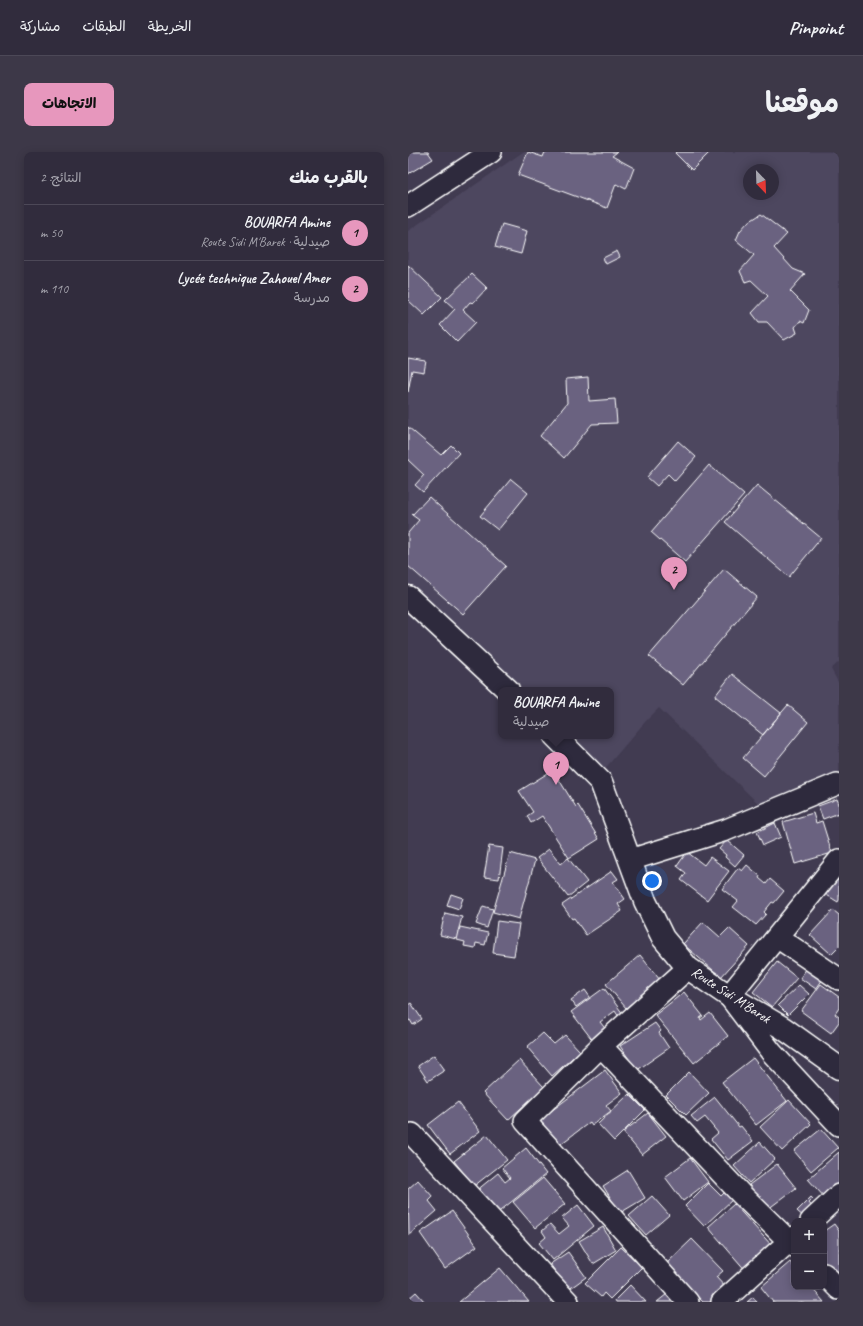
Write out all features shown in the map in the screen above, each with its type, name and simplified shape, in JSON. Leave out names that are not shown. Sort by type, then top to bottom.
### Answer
[{"type":"main road","points":[[408,597],[505,687]]},
{"type":"main road","name":"Route Sidi M'Barek","points":[[558,739],[601,782],[645,901],[663,938],[688,968],[729,996],[783,1028],[839,1068]]},
{"type":"street","points":[[408,206],[492,152]]},
{"type":"street","points":[[630,860],[726,830],[837,784]]},
{"type":"street","points":[[839,860],[729,996],[772,1053],[839,1125]]},
{"type":"street","points":[[777,937],[839,979]]},
{"type":"street","points":[[688,968],[601,1046],[525,1121],[688,1302]]},
{"type":"street","points":[[601,1046],[741,1194],[791,1240]]},
{"type":"street","points":[[412,1134],[568,1302]]},
{"type":"street","points":[[814,1218],[839,1195]]},
{"type":"street","points":[[722,1302],[791,1244]]},
{"type":"street","points":[[827,1277],[839,1289]]},
{"type":"shaded area","points":[[523,152],[839,152],[839,662],[831,669],[839,684],[839,772],[833,779],[762,807],[659,708],[602,772],[569,739],[614,739],[614,687],[516,687],[408,584],[408,231]]},
{"type":"building","points":[[408,152],[428,152],[433,159],[408,174]]},
{"type":"building","points":[[528,152],[543,157],[545,152],[617,152],[612,156],[634,168],[626,189],[616,184],[607,208],[518,175]]},
{"type":"building","points":[[710,152],[692,170],[675,153]]},
{"type":"building","points":[[761,214],[787,234],[774,248],[793,269],[805,274],[790,291],[809,310],[804,323],[800,321],[795,327],[797,333],[784,340],[767,322],[759,322],[752,313],[768,296],[751,280],[745,282],[740,271],[754,255],[736,240],[740,231],[747,223]]},
{"type":"building","points":[[502,224],[527,231],[521,254],[495,247]]},
{"type":"building","points":[[617,251],[620,257],[606,264],[603,258]]},
{"type":"building","points":[[408,265],[442,297],[424,315],[408,300]]},
{"type":"building","points":[[472,274],[487,288],[473,303],[470,302],[463,310],[476,322],[457,342],[440,325],[455,309],[445,300]]},
{"type":"building","points":[[408,358],[426,361],[424,372],[412,370],[408,392]]},
{"type":"building","points":[[588,377],[589,401],[615,399],[617,423],[592,424],[564,458],[540,436],[567,403],[566,379]]},
{"type":"building","points":[[408,427],[441,455],[451,445],[459,453],[423,492],[415,485],[424,475],[408,460]]},
{"type":"building","points":[[678,441],[696,457],[675,481],[668,474],[657,486],[647,477]]},
{"type":"building","points":[[709,465],[744,495],[685,562],[651,532]]},
{"type":"building","points":[[511,479],[528,493],[498,530],[480,516]]},
{"type":"building","points":[[757,485],[821,538],[789,577],[725,522]]},
{"type":"building","points":[[429,497],[506,566],[463,614],[408,566],[408,533],[419,520],[412,515]]},
{"type":"building","points":[[724,569],[757,597],[683,685],[649,656]]},
{"type":"building","points":[[732,674],[781,713],[763,735],[715,696]]},
{"type":"building","points":[[788,705],[808,722],[764,776],[743,758]]},
{"type":"building","points":[[553,770],[576,807],[578,805],[599,839],[569,858],[542,816],[531,823],[527,816],[533,812],[519,791]]},
{"type":"building","points":[[837,799],[839,804],[839,813],[823,819],[818,806]]},
{"type":"building","points":[[813,813],[816,823],[822,821],[832,853],[795,864],[783,822]]},
{"type":"building","points":[[775,823],[781,837],[763,845],[757,832]]},
{"type":"building","points":[[727,840],[744,855],[735,866],[719,849]]},
{"type":"building","points":[[489,846],[503,848],[499,879],[484,877]]},
{"type":"building","points":[[549,849],[561,864],[568,858],[587,882],[568,897],[537,858]]},
{"type":"building","points":[[687,852],[704,865],[710,857],[729,871],[707,900],[681,880],[686,873],[677,866]]},
{"type":"building","points":[[510,853],[535,860],[519,919],[493,912]]},
{"type":"building","points":[[747,865],[760,876],[759,878],[766,884],[770,879],[784,891],[774,903],[772,902],[764,912],[766,914],[756,925],[733,907],[738,901],[722,889],[738,868],[742,871]]},
{"type":"building","points":[[612,871],[618,879],[613,882],[625,899],[618,904],[622,911],[586,935],[574,918],[572,919],[562,905]]},
{"type":"building","points":[[839,874],[839,900],[838,902],[825,894]]},
{"type":"building","points":[[451,894],[463,898],[459,909],[447,905]]},
{"type":"building","points":[[483,906],[493,909],[487,928],[476,924]]},
{"type":"building","points":[[833,910],[839,915],[839,946],[831,954],[810,935]]},
{"type":"building","points":[[445,913],[462,917],[456,939],[440,935]]},
{"type":"building","points":[[497,921],[519,924],[514,956],[493,953]]},
{"type":"building","points":[[703,922],[720,937],[729,928],[749,946],[721,977],[683,944]]},
{"type":"building","points":[[460,927],[488,933],[485,945],[476,943],[475,948],[464,946],[465,942],[457,940]]},
{"type":"building","points":[[640,955],[660,980],[626,1008],[606,984]]},
{"type":"building","points":[[777,962],[797,978],[772,1007],[753,992]]},
{"type":"building","points":[[807,968],[823,979],[816,989],[800,978]]},
{"type":"building","points":[[821,984],[839,997],[839,1008],[835,1014],[839,1017],[839,1022],[831,1033],[801,1011]]},
{"type":"building","points":[[799,985],[809,994],[788,1015],[778,1005]]},
{"type":"building","points":[[604,988],[623,1014],[619,1017],[615,1011],[600,1022],[608,1032],[594,1042],[571,1012]]},
{"type":"building","points":[[585,990],[590,997],[576,1007],[571,1000]]},
{"type":"building","points":[[684,992],[703,1016],[700,1018],[701,1020],[710,1013],[728,1036],[694,1063],[655,1015]]},
{"type":"building","points":[[411,1003],[422,1019],[413,1025],[410,1020],[408,1021],[408,1005]]},
{"type":"building","points":[[655,1023],[661,1031],[659,1033],[669,1048],[633,1073],[625,1061],[629,1059],[620,1046]]},
{"type":"building","points":[[543,1033],[554,1044],[565,1035],[580,1051],[552,1076],[527,1047]]},
{"type":"building","points":[[434,1055],[445,1070],[428,1081],[418,1066]]},
{"type":"building","points":[[753,1058],[787,1101],[756,1125],[722,1082]]},
{"type":"building","points":[[519,1060],[544,1087],[508,1120],[483,1093]]},
{"type":"building","points":[[605,1070],[622,1093],[606,1105],[611,1111],[592,1125],[590,1122],[558,1146],[538,1121]]},
{"type":"building","points":[[689,1072],[709,1093],[686,1115],[666,1095]]},
{"type":"building","points":[[629,1094],[645,1110],[614,1141],[598,1124]]},
{"type":"building","points":[[715,1097],[739,1127],[741,1126],[753,1141],[728,1160],[711,1139],[718,1133],[705,1117],[697,1123],[691,1116]]},
{"type":"building","points":[[789,1100],[811,1124],[782,1151],[760,1127]]},
{"type":"building","points":[[458,1102],[480,1131],[450,1154],[428,1125]]},
{"type":"building","points":[[648,1113],[666,1136],[642,1155],[623,1132]]},
{"type":"building","points":[[821,1129],[838,1148],[811,1171],[794,1151]]},
{"type":"building","points":[[487,1135],[507,1160],[474,1186],[454,1161]]},
{"type":"building","points":[[760,1142],[775,1159],[749,1183],[734,1166]]},
{"type":"building","points":[[526,1148],[546,1174],[495,1215],[476,1191],[498,1173],[505,1182],[510,1178],[502,1168]]},
{"type":"building","points":[[839,1152],[839,1187],[826,1199],[808,1179]]},
{"type":"building","points":[[690,1158],[708,1182],[683,1201],[665,1177]]},
{"type":"building","points":[[777,1164],[796,1188],[768,1209],[749,1185]]},
{"type":"building","points":[[628,1170],[645,1198],[620,1213],[603,1186]]},
{"type":"building","points":[[543,1178],[565,1204],[535,1228],[513,1202]]},
{"type":"building","points":[[418,1180],[433,1197],[429,1201],[437,1211],[409,1235],[408,1189]]},
{"type":"building","points":[[708,1183],[721,1196],[726,1191],[733,1199],[704,1226],[685,1206]]},
{"type":"building","points":[[652,1196],[669,1215],[646,1235],[629,1216]]},
{"type":"building","points":[[811,1197],[813,1199],[809,1203],[814,1209],[805,1218],[797,1211]]},
{"type":"building","points":[[734,1204],[774,1248],[747,1272],[708,1227]]},
{"type":"building","points":[[578,1205],[594,1226],[553,1260],[539,1243],[546,1237],[542,1231],[550,1224],[559,1234],[569,1226],[562,1218]]},
{"type":"building","points":[[452,1211],[477,1246],[445,1269],[420,1233]]},
{"type":"building","points":[[834,1224],[839,1231],[839,1278],[829,1264],[827,1266],[827,1229]]},
{"type":"building","points":[[603,1227],[616,1250],[593,1264],[579,1241]]},
{"type":"building","points":[[692,1239],[723,1271],[716,1277],[726,1288],[712,1302],[703,1302],[666,1264]]},
{"type":"building","points":[[621,1247],[642,1267],[610,1299],[604,1293],[601,1297],[585,1283]]},
{"type":"building","points":[[568,1252],[586,1277],[568,1290],[550,1264]]},
{"type":"building","points":[[790,1262],[791,1290],[814,1290],[824,1302],[773,1302],[761,1287]]},
{"type":"building","points":[[500,1268],[529,1302],[459,1302]]},
{"type":"building","points":[[630,1285],[646,1302],[616,1302],[615,1300]]},
{"type":"building","points":[[416,1292],[425,1302],[408,1302],[408,1299]]},
{"type":"building","points":[[667,1294],[674,1302],[657,1302]]},
{"type":"building","points":[[753,1297],[757,1302],[747,1302]]},
{"type":"place","name":"Lycée technique Zahouel Amer","points":[[674,590]]},
{"type":"place","name":"BOUARFA Amine","points":[[556,785]]}]
